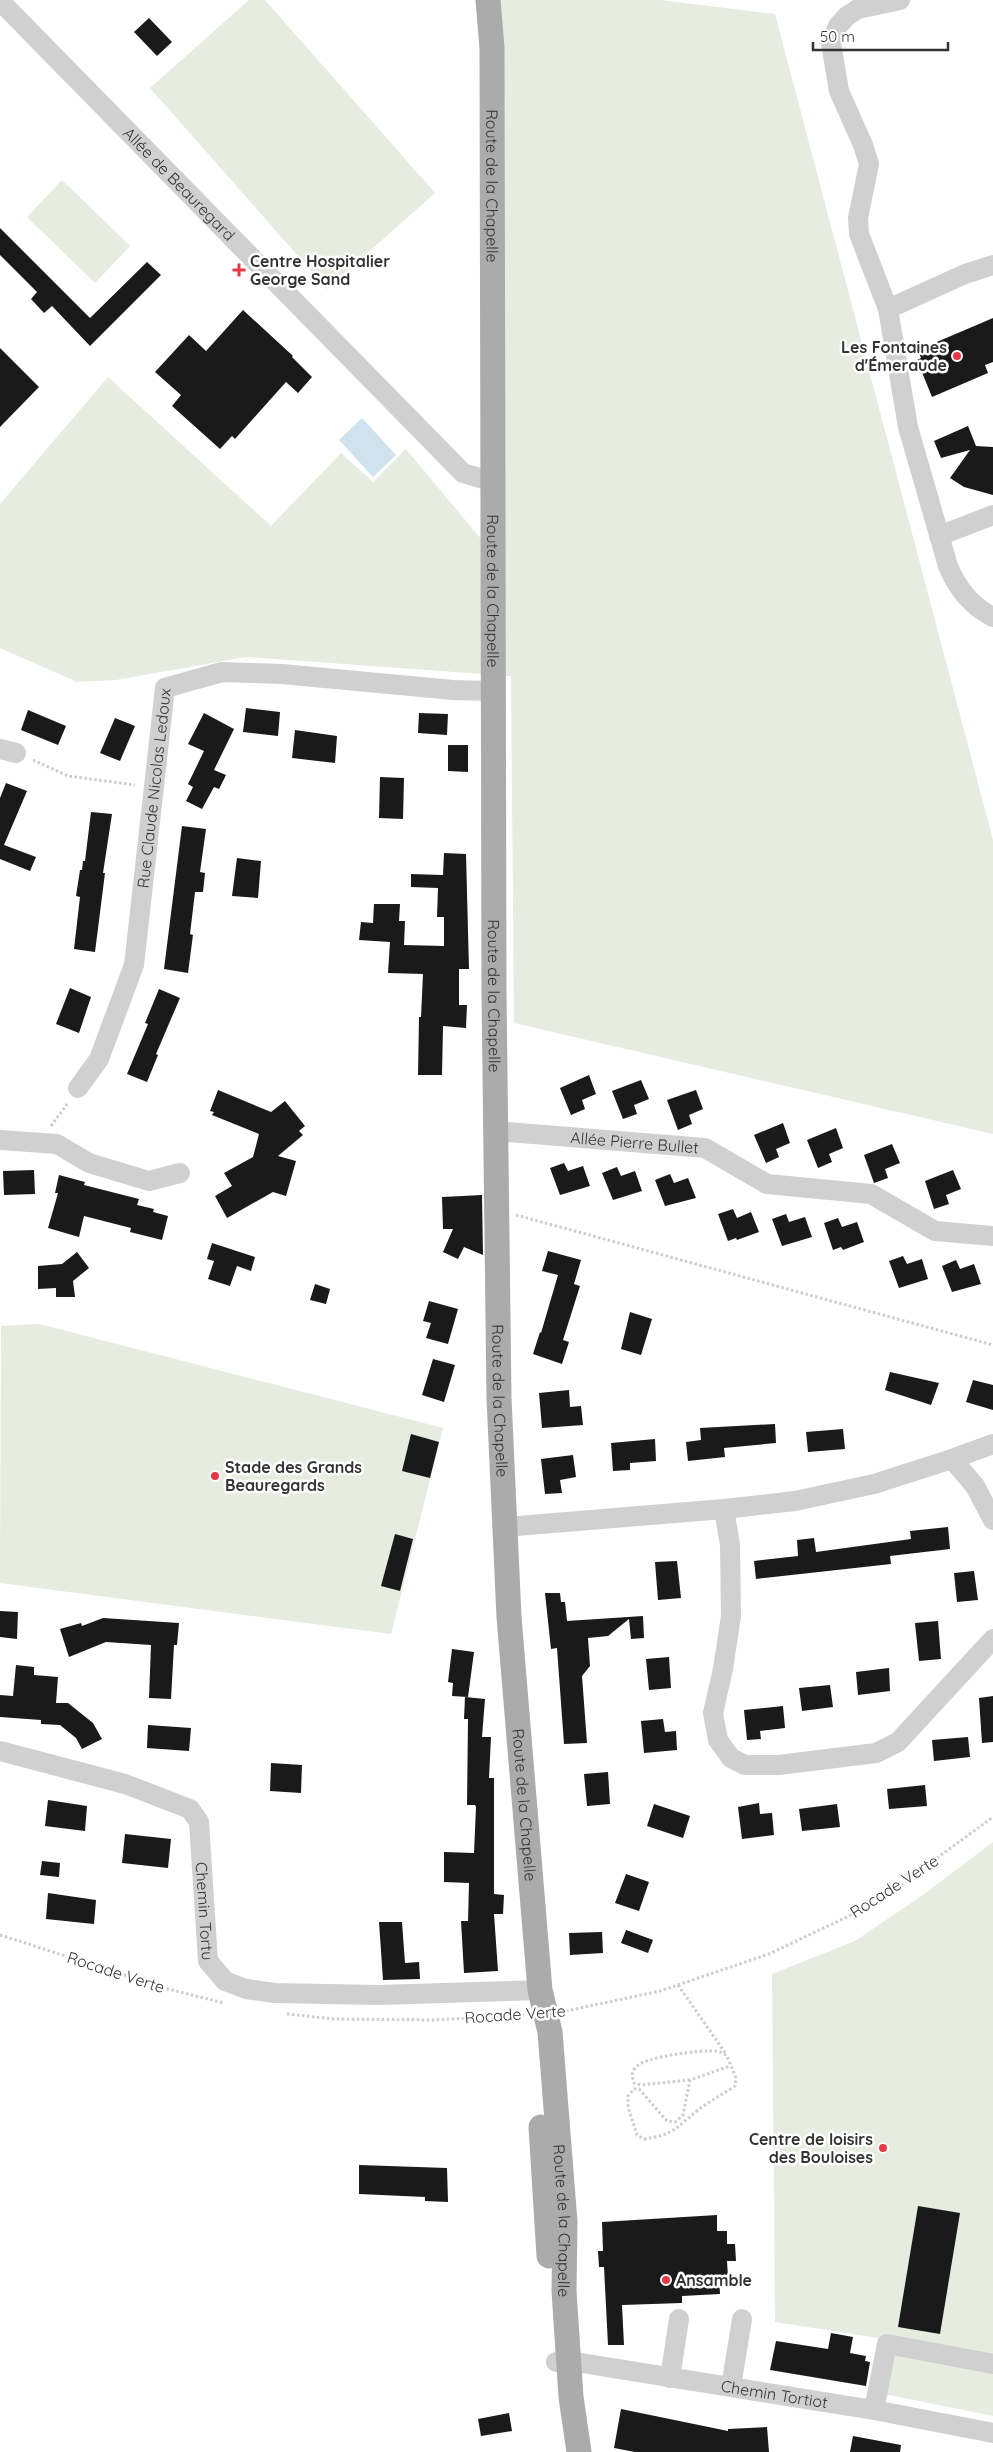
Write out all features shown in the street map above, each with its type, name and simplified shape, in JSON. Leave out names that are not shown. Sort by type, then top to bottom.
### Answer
[{"type":"main road","name":"Route de la Chapelle","points":[[488,0],[492,48],[496,1213],[504,1526],[509,1617],[542,2014],[563,2362],[563,2452]]},
{"type":"main road","name":"Route de la Chapelle","points":[[563,2362],[571,2397],[579,2452]]},
{"type":"street","points":[[900,0],[858,9],[847,16],[838,26],[831,43],[839,92],[863,144],[869,164],[858,218],[859,234],[888,309],[908,427],[939,536],[955,582],[967,598],[984,613],[993,617]]},
{"type":"street","name":"Allée de Beauregard","points":[[0,1],[463,474],[493,482]]},
{"type":"street","points":[[888,309],[965,274],[993,266]]},
{"type":"street","points":[[939,536],[993,515]]},
{"type":"street","name":"Rue Claude Nicolas Ledoux","points":[[78,1088],[99,1059],[134,965],[165,688],[222,672],[282,674],[453,690],[493,691]]},
{"type":"street","name":"Allée Pierre Bullet","points":[[496,1131],[705,1148],[768,1184],[871,1194],[935,1231],[993,1236]]},
{"type":"street","points":[[0,1140],[57,1144],[89,1163],[149,1181],[180,1173]]},
{"type":"street","points":[[504,1526],[724,1509],[795,1501],[874,1484],[993,1444]]},
{"type":"street","points":[[952,1459],[975,1486],[993,1520]]},
{"type":"street","points":[[724,1509],[730,1545],[731,1616],[723,1669],[713,1713],[718,1740],[731,1758],[745,1765],[779,1765],[876,1753],[898,1742],[993,1639]]},
{"type":"street","name":"Chemin Tortu","points":[[0,1751],[125,1784],[190,1809],[199,1822],[208,1961],[225,1981],[246,1989],[284,1993],[378,1995],[540,1990]]},
{"type":"street","points":[[731,2387],[742,2318]]},
{"type":"street","points":[[670,2378],[680,2319]]},
{"type":"street","points":[[874,2410],[887,2344],[993,2364]]},
{"type":"street","name":"Chemin Tortiot","points":[[563,2362],[874,2410],[993,2433]]},
{"type":"path","points":[[8,751],[68,776],[153,788]]},
{"type":"path","points":[[40,1142],[78,1088]]},
{"type":"path","points":[[496,1213],[529,1218],[993,1345]]},
{"type":"path","name":"Rocade Verte","points":[[278,2013],[334,2019],[433,2020],[542,2014],[585,2008],[678,1985],[769,1954],[849,1916],[908,1880],[993,1816]]},
{"type":"path","name":"Rocade Verte","points":[[0,1935],[168,1989],[232,2004]]},
{"type":"path","points":[[678,1985],[727,2056],[736,2078],[735,2086],[700,2109],[674,2131],[660,2137],[644,2139],[637,2135],[628,2107],[628,2096],[634,2089],[633,2069],[639,2064],[656,2058],[718,2051],[727,2056]]},
{"type":"path","points":[[634,2083],[652,2084],[690,2080],[730,2066]]},
{"type":"path","points":[[675,2122],[683,2115],[690,2080]]},
{"type":"path","points":[[634,2089],[639,2090],[667,2121],[681,2125]]},
{"type":"shaded area","points":[[249,0],[265,0],[435,193],[327,289],[150,88]]},
{"type":"shaded area","points":[[488,0],[660,0],[775,14],[993,840],[993,1134],[514,1023],[511,676],[246,657],[116,680],[77,682],[0,648],[0,504],[108,377],[271,526],[341,453],[373,482],[406,449],[492,552]]},
{"type":"shaded area","points":[[62,180],[130,246],[95,283],[27,217]]},
{"type":"shaded area","name":"Stade des Grands Beauregards","points":[[39,1324],[443,1428],[391,1634],[0,1583],[1,1326]]},
{"type":"shaded area","name":"Centre de loisirs des Bouloises","points":[[993,1842],[993,2416],[869,2391],[878,2338],[775,2322],[772,1974],[855,1941],[923,1895]]},
{"type":"water","points":[[362,418],[396,455],[373,477],[339,440]]},
{"type":"building","points":[[149,18],[172,42],[157,56],[134,32]]},
{"type":"building","points":[[0,228],[90,318],[147,262],[161,275],[90,346],[52,306],[44,313],[31,299],[37,292],[0,255]]},
{"type":"building","points":[[243,310],[293,356],[312,377],[298,393],[286,382],[235,439],[232,436],[220,449],[172,406],[181,395],[155,372],[189,335],[206,351]]},
{"type":"building","name":"Les Fontaines d'Émeraude","points":[[993,318],[993,362],[985,365],[988,373],[932,397],[917,360],[921,358],[918,350]]},
{"type":"building","points":[[0,348],[39,387],[0,427]]},
{"type":"building","points":[[968,426],[976,446],[993,447],[993,495],[964,487],[950,478],[970,450],[941,458],[934,441]]},
{"type":"building","points":[[246,708],[280,712],[278,736],[243,732]]},
{"type":"building","points":[[28,710],[66,726],[58,745],[21,730]]},
{"type":"building","points":[[204,713],[234,729],[214,770],[226,775],[219,789],[214,787],[202,809],[186,801],[193,787],[188,784],[204,751],[188,744]]},
{"type":"building","points":[[419,713],[448,714],[447,735],[418,733]]},
{"type":"building","points":[[115,718],[135,726],[120,761],[100,753]]},
{"type":"building","points":[[295,730],[337,736],[335,763],[292,758]]},
{"type":"building","points":[[448,745],[468,745],[468,772],[448,771]]},
{"type":"building","points":[[380,777],[404,778],[403,819],[379,818]]},
{"type":"building","points":[[6,783],[27,791],[4,845],[36,857],[30,871],[0,859],[0,798]]},
{"type":"building","points":[[91,812],[112,814],[103,873],[105,873],[95,952],[74,949],[80,897],[76,896],[80,870],[82,870],[83,861],[85,861]]},
{"type":"building","points":[[182,826],[206,829],[200,872],[205,873],[203,892],[195,892],[190,934],[193,935],[188,973],[164,969]]},
{"type":"building","points":[[444,853],[466,854],[469,969],[459,969],[459,1005],[467,1005],[466,1028],[443,1026],[442,1075],[418,1075],[419,1017],[421,1017],[423,974],[388,973],[390,942],[359,940],[361,922],[373,923],[374,904],[400,904],[399,921],[405,921],[404,945],[444,946],[444,917],[437,917],[438,888],[411,887],[411,874],[443,875]]},
{"type":"building","points":[[237,858],[261,861],[258,898],[232,896]]},
{"type":"building","points":[[70,988],[91,997],[79,1033],[56,1024]]},
{"type":"building","points":[[159,989],[180,998],[156,1054],[158,1055],[147,1082],[127,1074],[148,1024],[145,1023]]},
{"type":"building","points":[[589,1075],[596,1094],[582,1100],[585,1109],[571,1115],[560,1088]]},
{"type":"building","points":[[641,1080],[649,1099],[634,1105],[637,1114],[623,1119],[612,1091]]},
{"type":"building","points":[[218,1090],[271,1112],[285,1101],[305,1126],[299,1131],[303,1135],[278,1156],[296,1161],[286,1196],[273,1192],[227,1218],[215,1196],[232,1186],[224,1173],[253,1157],[259,1134],[212,1115],[214,1112],[210,1111]]},
{"type":"building","points":[[696,1090],[703,1109],[689,1115],[692,1124],[678,1130],[667,1100]]},
{"type":"building","points":[[783,1123],[790,1143],[776,1149],[779,1157],[766,1163],[754,1135]]},
{"type":"building","points":[[836,1128],[843,1148],[829,1154],[832,1162],[818,1168],[807,1140]]},
{"type":"building","points":[[892,1144],[900,1163],[885,1169],[888,1178],[874,1183],[864,1155]]},
{"type":"building","points":[[564,1163],[568,1171],[583,1166],[590,1186],[560,1195],[550,1168]]},
{"type":"building","points":[[617,1167],[621,1176],[635,1171],[642,1191],[613,1200],[602,1173]]},
{"type":"building","points":[[34,1170],[35,1194],[4,1195],[3,1171]]},
{"type":"building","points":[[953,1170],[961,1189],[946,1195],[949,1204],[934,1209],[925,1181]]},
{"type":"building","points":[[670,1174],[674,1183],[688,1178],[696,1198],[665,1206],[655,1180]]},
{"type":"building","points":[[59,1175],[85,1182],[84,1185],[139,1199],[137,1205],[154,1209],[153,1212],[168,1216],[162,1240],[130,1232],[131,1228],[84,1216],[79,1237],[48,1228],[58,1193],[55,1193]]},
{"type":"building","points":[[482,1195],[483,1255],[464,1247],[458,1259],[443,1252],[453,1229],[443,1229],[442,1197]]},
{"type":"building","points":[[733,1209],[737,1218],[751,1212],[759,1232],[737,1240],[736,1238],[728,1241],[718,1214]]},
{"type":"building","points":[[786,1214],[789,1222],[805,1217],[812,1237],[782,1246],[772,1219]]},
{"type":"building","points":[[838,1218],[842,1227],[857,1222],[864,1242],[843,1250],[841,1247],[833,1250],[824,1223]]},
{"type":"building","points":[[212,1243],[255,1257],[251,1271],[237,1266],[230,1286],[208,1279],[214,1261],[207,1259]]},
{"type":"building","points":[[548,1251],[581,1260],[574,1284],[580,1286],[563,1340],[569,1342],[562,1364],[533,1354],[558,1275],[542,1271]]},
{"type":"building","points":[[77,1252],[89,1268],[73,1281],[75,1297],[56,1297],[56,1288],[38,1289],[38,1266],[62,1264]]},
{"type":"building","points":[[903,1256],[907,1264],[922,1259],[928,1279],[899,1288],[889,1261]]},
{"type":"building","points":[[956,1260],[960,1269],[974,1264],[981,1284],[952,1292],[942,1266]]},
{"type":"building","points":[[315,1284],[330,1289],[326,1304],[310,1300]]},
{"type":"building","points":[[429,1301],[458,1309],[448,1344],[426,1338],[431,1323],[423,1321]]},
{"type":"building","points":[[630,1312],[652,1319],[641,1355],[621,1349]]},
{"type":"building","points":[[433,1359],[455,1365],[444,1402],[422,1395]]},
{"type":"building","points":[[890,1372],[939,1383],[931,1405],[885,1390]]},
{"type":"building","points":[[973,1380],[993,1385],[993,1410],[966,1402]]},
{"type":"building","points":[[569,1390],[570,1407],[581,1406],[583,1425],[542,1428],[539,1393]]},
{"type":"building","points":[[775,1424],[776,1443],[724,1448],[725,1457],[688,1461],[686,1442],[701,1440],[700,1428]]},
{"type":"building","points":[[843,1429],[845,1449],[808,1452],[806,1432]]},
{"type":"building","points":[[411,1434],[439,1442],[430,1478],[402,1471]]},
{"type":"building","points":[[655,1439],[656,1461],[630,1463],[630,1470],[613,1471],[611,1443]]},
{"type":"building","points":[[573,1455],[576,1477],[560,1480],[562,1493],[545,1494],[541,1459]]},
{"type":"building","points":[[948,1527],[950,1549],[890,1556],[891,1564],[756,1579],[754,1561],[798,1556],[797,1540],[814,1538],[816,1552],[911,1539],[910,1531]]},
{"type":"building","points":[[395,1534],[413,1539],[400,1591],[381,1586]]},
{"type":"building","points":[[677,1561],[681,1598],[658,1600],[655,1562]]},
{"type":"building","points":[[974,1571],[978,1600],[957,1602],[954,1573]]},
{"type":"building","points":[[545,1593],[560,1593],[561,1602],[565,1602],[567,1621],[643,1616],[644,1638],[631,1639],[629,1619],[608,1636],[588,1638],[590,1666],[582,1676],[587,1743],[564,1744],[557,1648],[551,1649]]},
{"type":"building","points":[[0,1611],[18,1612],[17,1639],[0,1637]]},
{"type":"building","points":[[103,1618],[179,1623],[177,1645],[174,1645],[171,1699],[149,1698],[151,1645],[106,1642],[69,1657],[60,1629],[81,1623],[82,1626]]},
{"type":"building","points":[[938,1621],[941,1659],[919,1661],[915,1623]]},
{"type":"building","points":[[452,1649],[474,1652],[468,1697],[452,1696],[453,1683],[448,1682]]},
{"type":"building","points":[[669,1657],[671,1688],[649,1690],[646,1659]]},
{"type":"building","points":[[16,1665],[34,1667],[34,1675],[58,1677],[56,1703],[68,1703],[93,1723],[102,1739],[82,1749],[76,1738],[60,1725],[41,1724],[41,1720],[0,1717],[0,1695],[13,1696]]},
{"type":"building","points":[[889,1668],[890,1691],[858,1695],[856,1672]]},
{"type":"building","points":[[830,1685],[833,1707],[802,1711],[799,1688]]},
{"type":"building","points":[[993,1696],[993,1742],[982,1743],[979,1698]]},
{"type":"building","points":[[465,1697],[485,1699],[482,1737],[491,1737],[489,1778],[494,1778],[494,1894],[504,1895],[503,1914],[494,1914],[498,1971],[464,1973],[461,1921],[468,1921],[469,1883],[444,1882],[444,1852],[474,1853],[476,1807],[475,1805],[467,1805],[468,1719],[464,1719]]},
{"type":"building","points":[[783,1706],[785,1728],[760,1731],[761,1739],[747,1740],[744,1710]]},
{"type":"building","points":[[663,1719],[665,1732],[676,1731],[677,1750],[644,1753],[641,1721]]},
{"type":"building","points":[[148,1725],[191,1728],[189,1751],[147,1748]]},
{"type":"building","points":[[968,1737],[970,1757],[934,1761],[932,1740]]},
{"type":"building","points":[[271,1763],[302,1765],[301,1793],[270,1791]]},
{"type":"building","points":[[608,1772],[610,1804],[587,1806],[584,1774]]},
{"type":"building","points":[[925,1785],[927,1806],[889,1809],[887,1789]]},
{"type":"building","points":[[48,1800],[87,1806],[85,1831],[45,1826]]},
{"type":"building","points":[[759,1803],[760,1814],[772,1813],[774,1835],[742,1839],[738,1807]]},
{"type":"building","points":[[654,1804],[690,1816],[683,1838],[647,1826]]},
{"type":"building","points":[[837,1804],[840,1827],[802,1831],[799,1809]]},
{"type":"building","points":[[125,1834],[171,1839],[168,1868],[122,1863]]},
{"type":"building","points":[[42,1861],[60,1863],[59,1877],[40,1875]]},
{"type":"building","points":[[626,1874],[649,1882],[639,1911],[615,1903]]},
{"type":"building","points":[[48,1893],[96,1900],[94,1924],[46,1919]]},
{"type":"building","points":[[379,1922],[402,1922],[405,1963],[419,1962],[420,1979],[383,1980]]},
{"type":"building","points":[[626,1930],[653,1940],[648,1953],[621,1943]]},
{"type":"building","points":[[602,1932],[603,1953],[570,1955],[569,1933]]},
{"type":"building","points":[[359,2165],[447,2168],[448,2202],[425,2201],[425,2197],[359,2194]]},
{"type":"building","points":[[918,2206],[960,2213],[940,2334],[898,2327]]},
{"type":"building","name":"Ansamble","points":[[717,2215],[717,2231],[727,2231],[727,2244],[735,2244],[736,2261],[727,2261],[728,2277],[719,2278],[720,2294],[682,2296],[682,2303],[622,2305],[624,2345],[608,2345],[604,2267],[599,2267],[598,2251],[603,2251],[602,2222]]},
{"type":"building","points":[[831,2333],[853,2337],[850,2353],[866,2356],[865,2361],[870,2362],[866,2386],[770,2370],[776,2341],[828,2349]]},
{"type":"building","points":[[621,2409],[728,2431],[728,2429],[767,2427],[769,2452],[635,2452],[614,2448]]},
{"type":"building","points":[[509,2413],[512,2431],[481,2436],[478,2419]]},
{"type":"building","points":[[853,2436],[901,2445],[900,2452],[850,2452]]},
{"type":"place","name":"Centre Hospitalier George Sand","points":[[239,270]]},
{"type":"place","name":"Les Fontaines d'Émeraude","points":[[957,356]]},
{"type":"place","name":"Stade des Grands Beauregards","points":[[215,1476]]},
{"type":"place","name":"Centre de loisirs des Bouloises","points":[[883,2148]]},
{"type":"place","name":"Ansamble","points":[[666,2280]]}]
